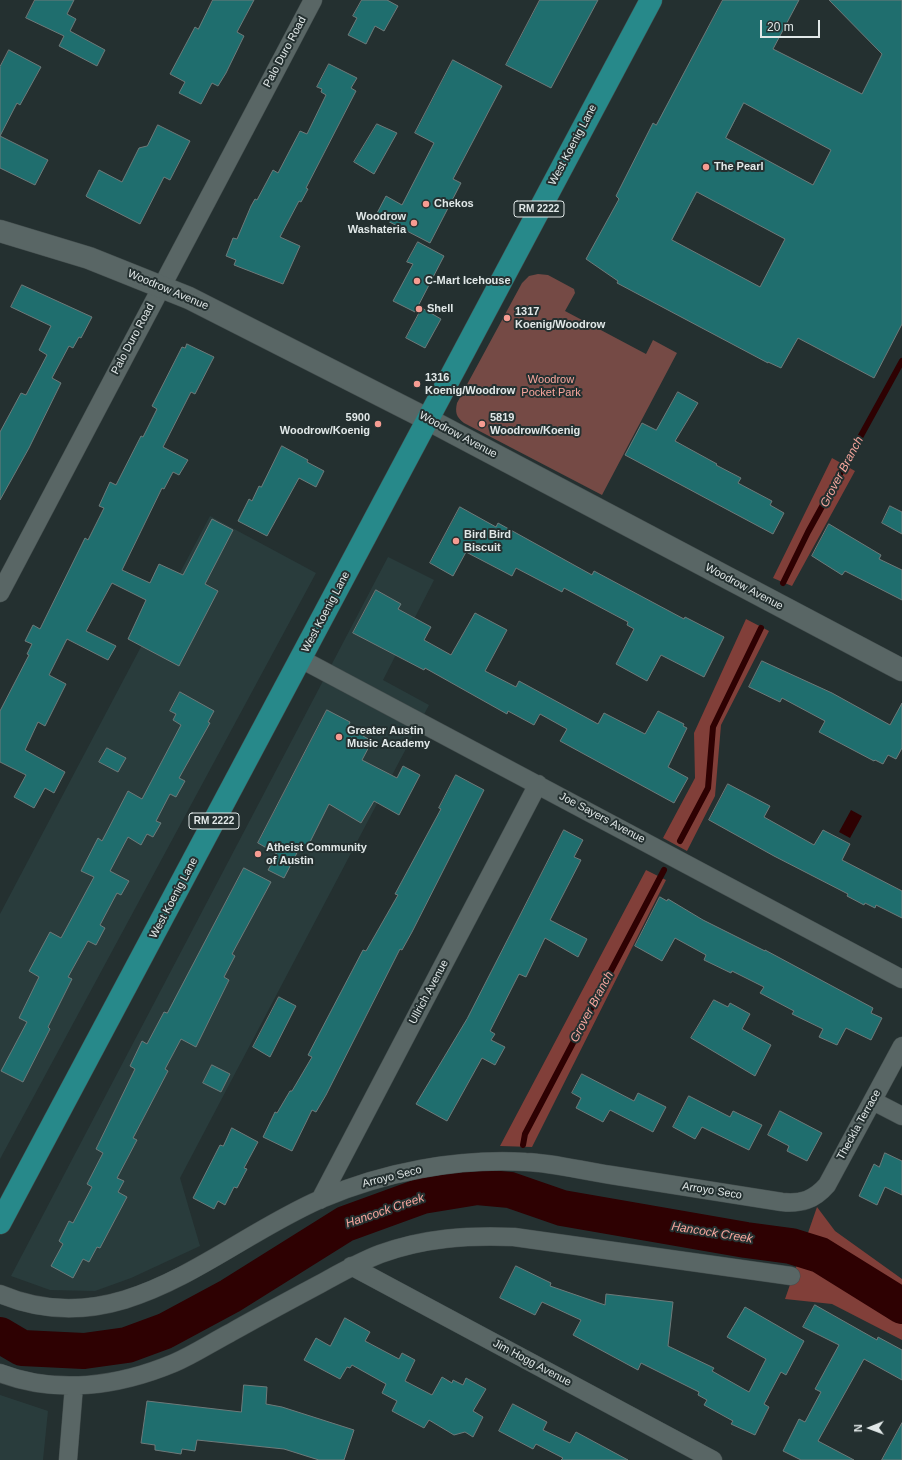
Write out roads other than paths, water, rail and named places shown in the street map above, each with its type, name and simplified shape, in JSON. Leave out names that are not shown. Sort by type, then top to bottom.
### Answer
[{"type":"main road","name":"West Koenig Lane","points":[[0,1223],[651,0]]},
{"type":"street","name":"Palo Duro Road","points":[[0,593],[313,0]]},
{"type":"street","name":"Woodrow Avenue","points":[[0,231],[89,258],[189,298],[427,419],[902,670]]},
{"type":"street","name":"Joe Sayers Avenue","points":[[301,659],[902,979]]},
{"type":"street","name":"Ullrich Avenue","points":[[320,1200],[538,784]]},
{"type":"street","name":"Theckla Terrace","points":[[810,1200],[821,1192],[827,1185],[902,1046]]},
{"type":"street","points":[[873,1101],[902,1116]]},
{"type":"street","name":"Arroyo Seco","points":[[0,1294],[20,1302],[51,1308],[82,1309],[111,1305],[148,1293],[320,1200],[350,1188],[406,1172],[457,1164],[527,1162],[782,1202],[794,1203],[810,1200]]},
{"type":"street","points":[[0,1373],[38,1383],[74,1386],[104,1384],[140,1376],[175,1362],[351,1266],[378,1255],[415,1243],[456,1237],[482,1235],[514,1237],[791,1276]]},
{"type":"street","name":"Jim Hogg Avenue","points":[[351,1266],[713,1460]]},
{"type":"street","points":[[68,1460],[74,1386]]},
{"type":"waterway","name":"Grover Branch","points":[[783,583],[808,532],[902,361]]},
{"type":"waterway","name":"Grover Branch","points":[[680,841],[708,788],[713,727],[761,628]]},
{"type":"waterway","name":"Grover Branch","points":[[523,1145],[525,1134],[664,870]]},
{"type":"waterway","name":"Grover Branch","points":[[510,1190],[514,1178]]},
{"type":"waterway","name":"Hancock Creek","points":[[0,1335],[22,1348],[84,1351],[127,1345],[165,1331],[230,1296],[345,1224],[422,1196],[477,1187],[510,1190],[562,1208],[746,1240],[791,1246],[820,1255],[902,1306]]},
{"type":"place","name":"The Pearl","points":[[706,167]]},
{"type":"place","name":"Chekos","points":[[426,204]]},
{"type":"place","name":"Woodrow Washateria","points":[[414,223]]},
{"type":"place","name":"C-Mart Icehouse","points":[[417,281]]},
{"type":"place","name":"Shell","points":[[419,309]]},
{"type":"place","name":"1317 Koenig/Woodrow","points":[[507,318]]},
{"type":"place","name":"1316 Koenig/Woodrow","points":[[417,384]]},
{"type":"place","name":"5900 Woodrow/Koenig","points":[[378,424]]},
{"type":"place","name":"5819 Woodrow/Koenig","points":[[482,424]]},
{"type":"place","name":"Bird Bird Biscuit","points":[[456,541]]},
{"type":"place","name":"Greater Austin Music Academy","points":[[339,737]]},
{"type":"place","name":"Atheist Community of Austin","points":[[258,854]]},
{"type":"park label","name":"Woodrow Pocket Park","points":[[551,386]]}]
